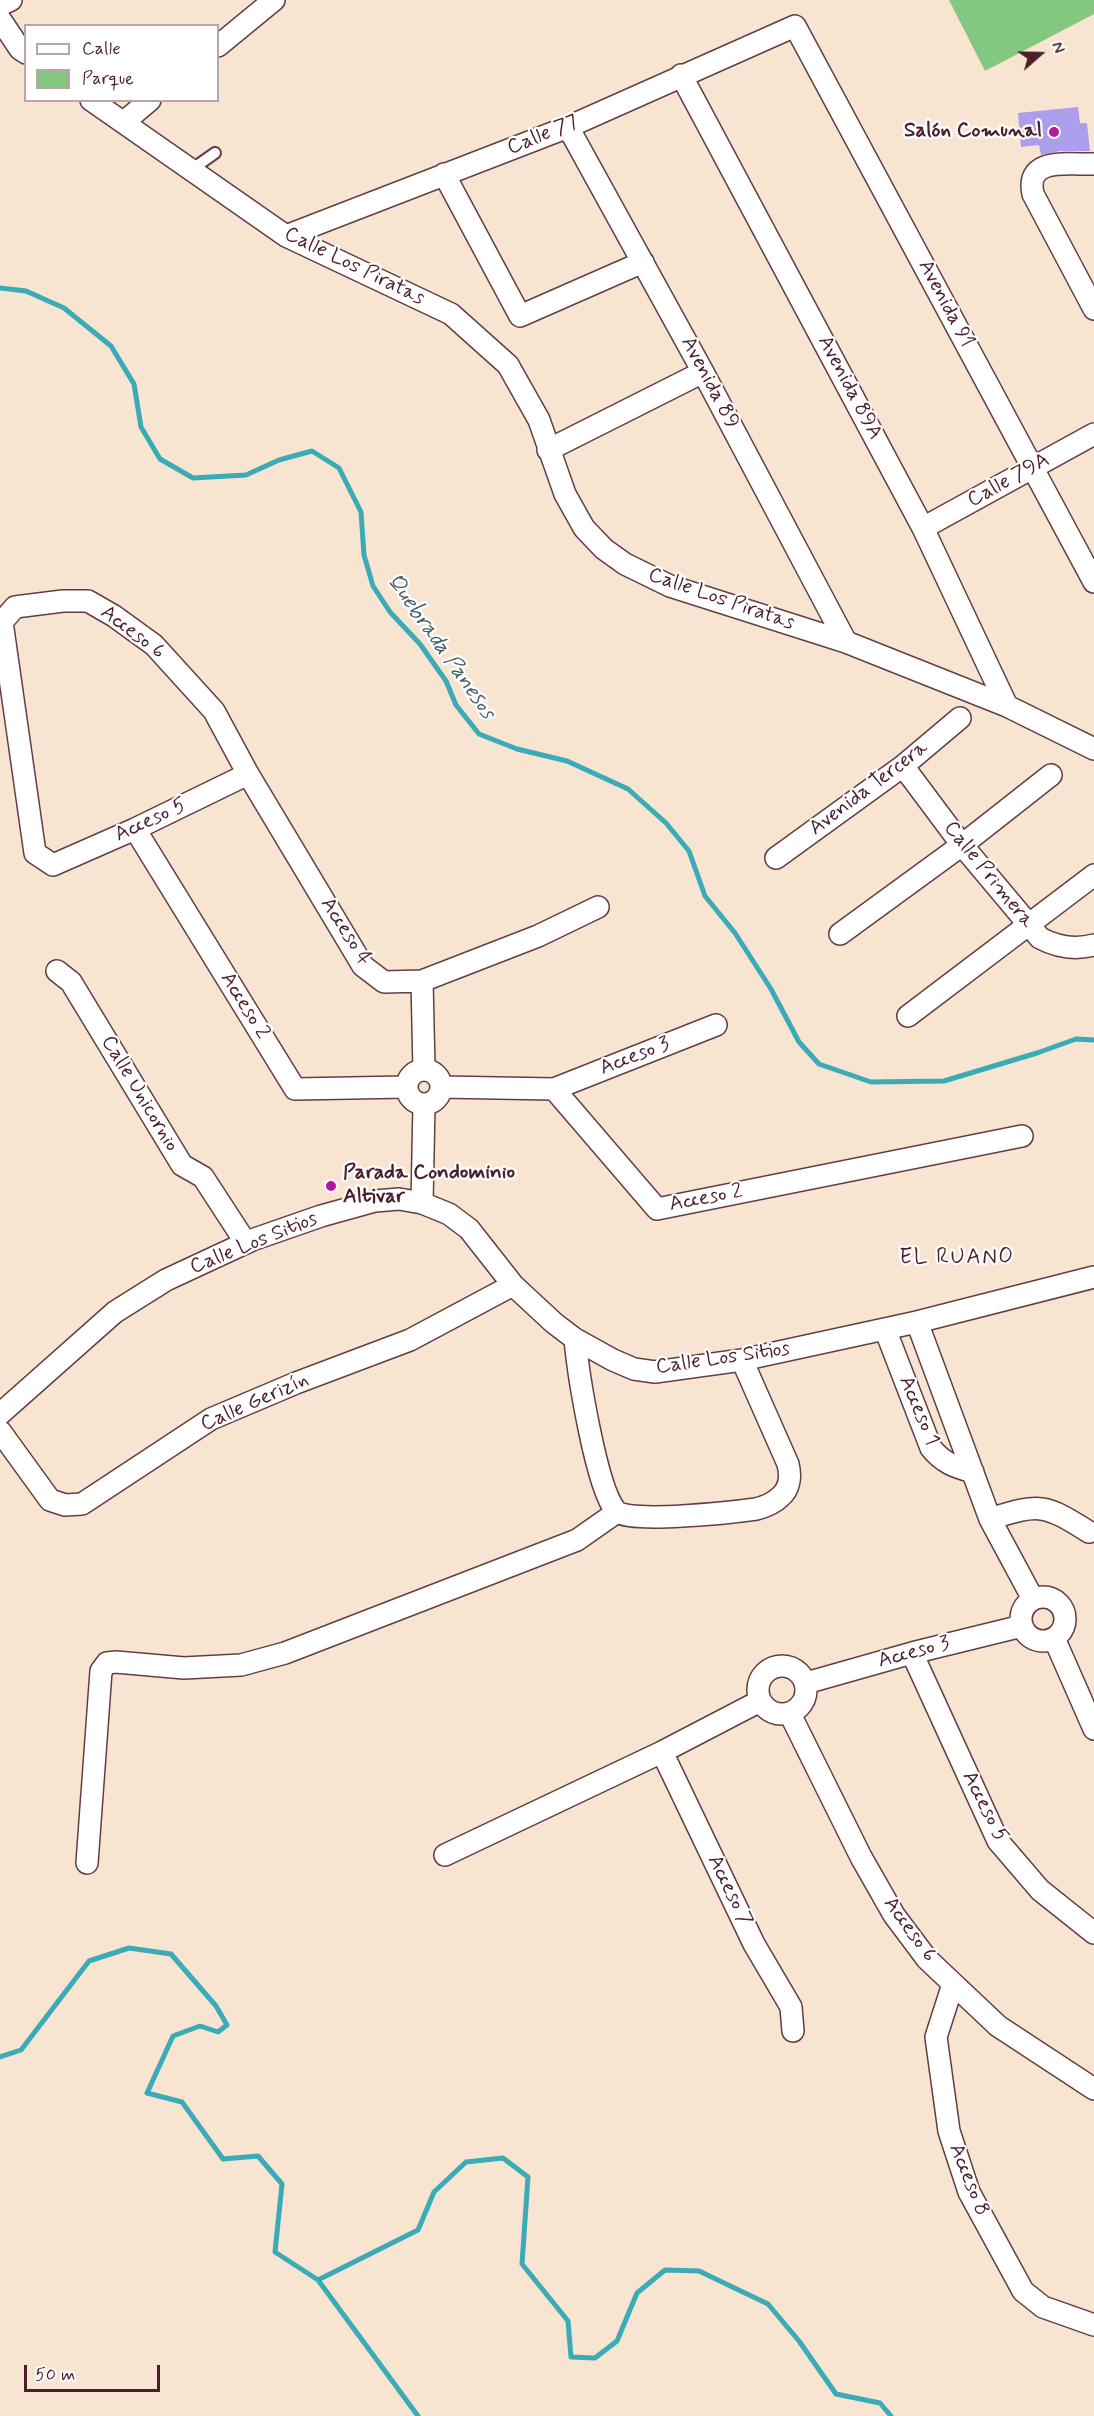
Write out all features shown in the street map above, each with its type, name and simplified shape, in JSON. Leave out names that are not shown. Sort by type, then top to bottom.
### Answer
[{"type":"street","points":[[0,5],[11,0]]},
{"type":"street","points":[[219,45],[274,0]]},
{"type":"street","points":[[0,19],[19,52]]},
{"type":"street","name":"Calle 77","points":[[286,236],[568,127],[795,26]]},
{"type":"street","name":"Avenida 91","points":[[795,26],[1094,582]]},
{"type":"street","name":"Avenida 89A","points":[[681,75],[923,528],[1007,706]]},
{"type":"street","name":"Calle Los Piratas","points":[[94,102],[286,236],[452,314],[508,365],[539,420],[565,494],[584,528],[604,549],[625,564],[670,586],[846,642],[1007,706],[1094,749]]},
{"type":"street","points":[[124,122],[148,102]]},
{"type":"street","name":"Avenida 89","points":[[568,127],[703,372],[846,642]]},
{"type":"street","points":[[1094,164],[1049,165],[1033,174],[1031,183],[1033,194],[1094,309]]},
{"type":"street","points":[[444,174],[520,316],[643,262]]},
{"type":"street","points":[[548,450],[703,372]]},
{"type":"street","name":"Calle 79A","points":[[923,528],[1094,434]]},
{"type":"street","name":"Acceso 6","points":[[53,865],[35,853],[2,622],[15,607],[63,601],[88,601],[130,627],[154,645],[213,711],[248,774]]},
{"type":"street","name":"Avenida Tercera","points":[[776,858],[903,766],[960,718]]},
{"type":"street","name":"Calle Primera","points":[[903,766],[962,845],[1040,939],[1053,945],[1070,948],[1094,945]]},
{"type":"street","name":"Acceso 5","points":[[53,865],[135,829],[248,774]]},
{"type":"street","name":"Acceso 4","points":[[248,774],[363,966],[384,982],[422,981],[538,936],[598,907]]},
{"type":"street","points":[[840,934],[962,845],[1052,775]]},
{"type":"street","name":"Acceso 2","points":[[135,829],[295,1089],[406,1087]]},
{"type":"street","points":[[908,1016],[1094,875]]},
{"type":"street","name":"Calle Unicornio","points":[[57,971],[71,982],[182,1165],[202,1177],[246,1243]]},
{"type":"street","points":[[422,981],[424,1069]]},
{"type":"street","name":"Acceso 3","points":[[554,1089],[716,1025]]},
{"type":"street","points":[[424,1069],[438,1076],[441,1087],[434,1101],[424,1104],[414,1101],[406,1087],[413,1072],[424,1069]]},
{"type":"street","points":[[441,1087],[554,1089]]},
{"type":"street","name":"Acceso 2","points":[[554,1089],[657,1209],[1022,1136]]},
{"type":"street","points":[[422,1203],[424,1104]]},
{"type":"street","name":"Calle Los Sitios","points":[[0,1414],[115,1312],[166,1280],[246,1243],[321,1216],[375,1201],[399,1199],[422,1203],[449,1214],[469,1229],[513,1285],[554,1323],[575,1339],[613,1360],[634,1369],[655,1372],[742,1360],[916,1322],[1094,1277]]},
{"type":"street","name":"Calle Gerizín","points":[[0,1431],[50,1500],[65,1505],[82,1504],[211,1419],[296,1383],[410,1340],[513,1285]]},
{"type":"street","name":"Acceso 1","points":[[916,1322],[990,1519],[1033,1599]]},
{"type":"street","name":"Acceso 1","points":[[885,1329],[931,1448],[939,1458],[953,1467],[973,1472]]},
{"type":"street","points":[[575,1339],[578,1377],[603,1482],[610,1502],[622,1515],[679,1516],[758,1508],[782,1496],[788,1488],[791,1474],[742,1360]]},
{"type":"street","points":[[990,1519],[1034,1507],[1059,1513],[1089,1532]]},
{"type":"street","points":[[87,1863],[102,1671],[107,1664],[116,1662],[184,1668],[241,1665],[285,1653],[577,1540],[617,1512]]},
{"type":"street","points":[[1048,1597],[1055,1600],[1064,1612],[1064,1627],[1054,1638],[1047,1641],[1032,1638],[1022,1626],[1023,1611],[1033,1599],[1048,1597]]},
{"type":"street","name":"Acceso 3","points":[[806,1683],[912,1653],[1022,1626]]},
{"type":"street","points":[[1054,1638],[1094,1730]]},
{"type":"street","name":"Acceso 5","points":[[912,1653],[998,1841],[1040,1890],[1094,1933]]},
{"type":"street","points":[[789,1667],[796,1671],[806,1683],[806,1698],[802,1705],[790,1714],[776,1714],[764,1707],[760,1701],[758,1693],[761,1678],[773,1668],[789,1667]]},
{"type":"street","points":[[445,1855],[662,1752],[760,1701]]},
{"type":"street","name":"Acceso 6","points":[[790,1714],[861,1857],[894,1915],[927,1959],[998,2026],[1094,2089]]},
{"type":"street","name":"Acceso 7","points":[[662,1752],[754,1944],[791,2007],[793,2031]]},
{"type":"street","name":"Acceso 8","points":[[953,1984],[936,2037],[950,2131],[969,2192],[1023,2291],[1043,2307],[1094,2325]]},
{"type":"lane","points":[[191,170],[215,153]]},
{"type":"green space","points":[[949,0],[1094,0],[1094,14],[985,71]]},
{"type":"building","name":"Salón Comunal","points":[[1078,107],[1080,123],[1087,123],[1090,151],[1060,151],[1041,155],[1039,145],[1021,147],[1018,113]]},
{"type":"waterway","name":"Quebrada Panesos","points":[[0,288],[26,291],[64,308],[111,346],[134,384],[141,427],[160,459],[193,478],[246,475],[279,460],[312,451],[339,468],[361,512],[364,555],[373,586],[390,612],[420,644],[446,681],[456,705],[479,734],[517,749],[567,761],[628,789],[666,823],[689,851],[705,896],[735,933],[771,989],[799,1042],[819,1064],[871,1082],[944,1081],[1076,1039],[1094,1040]]},
{"type":"waterway","points":[[0,2057],[21,2050],[89,1961],[129,1948],[171,1954],[216,2006],[227,2025],[218,2032],[200,2026],[173,2036],[147,2093],[182,2102],[223,2159],[258,2156],[282,2184],[275,2252],[318,2280],[418,2416]]},
{"type":"waterway","points":[[318,2280],[418,2230],[434,2192],[466,2162],[503,2158],[528,2177],[522,2264],[568,2321],[571,2357],[595,2358],[617,2341],[637,2293],[665,2270],[699,2271],[768,2304],[799,2341],[836,2394],[880,2403],[891,2416]]},
{"type":"place","name":"Salón Comunal","points":[[1054,132]]},
{"type":"place","name":"Parada Condominio Altivar","points":[[331,1186]]},
{"type":"district","name":"EL RUANO","points":[[957,1258]]}]
